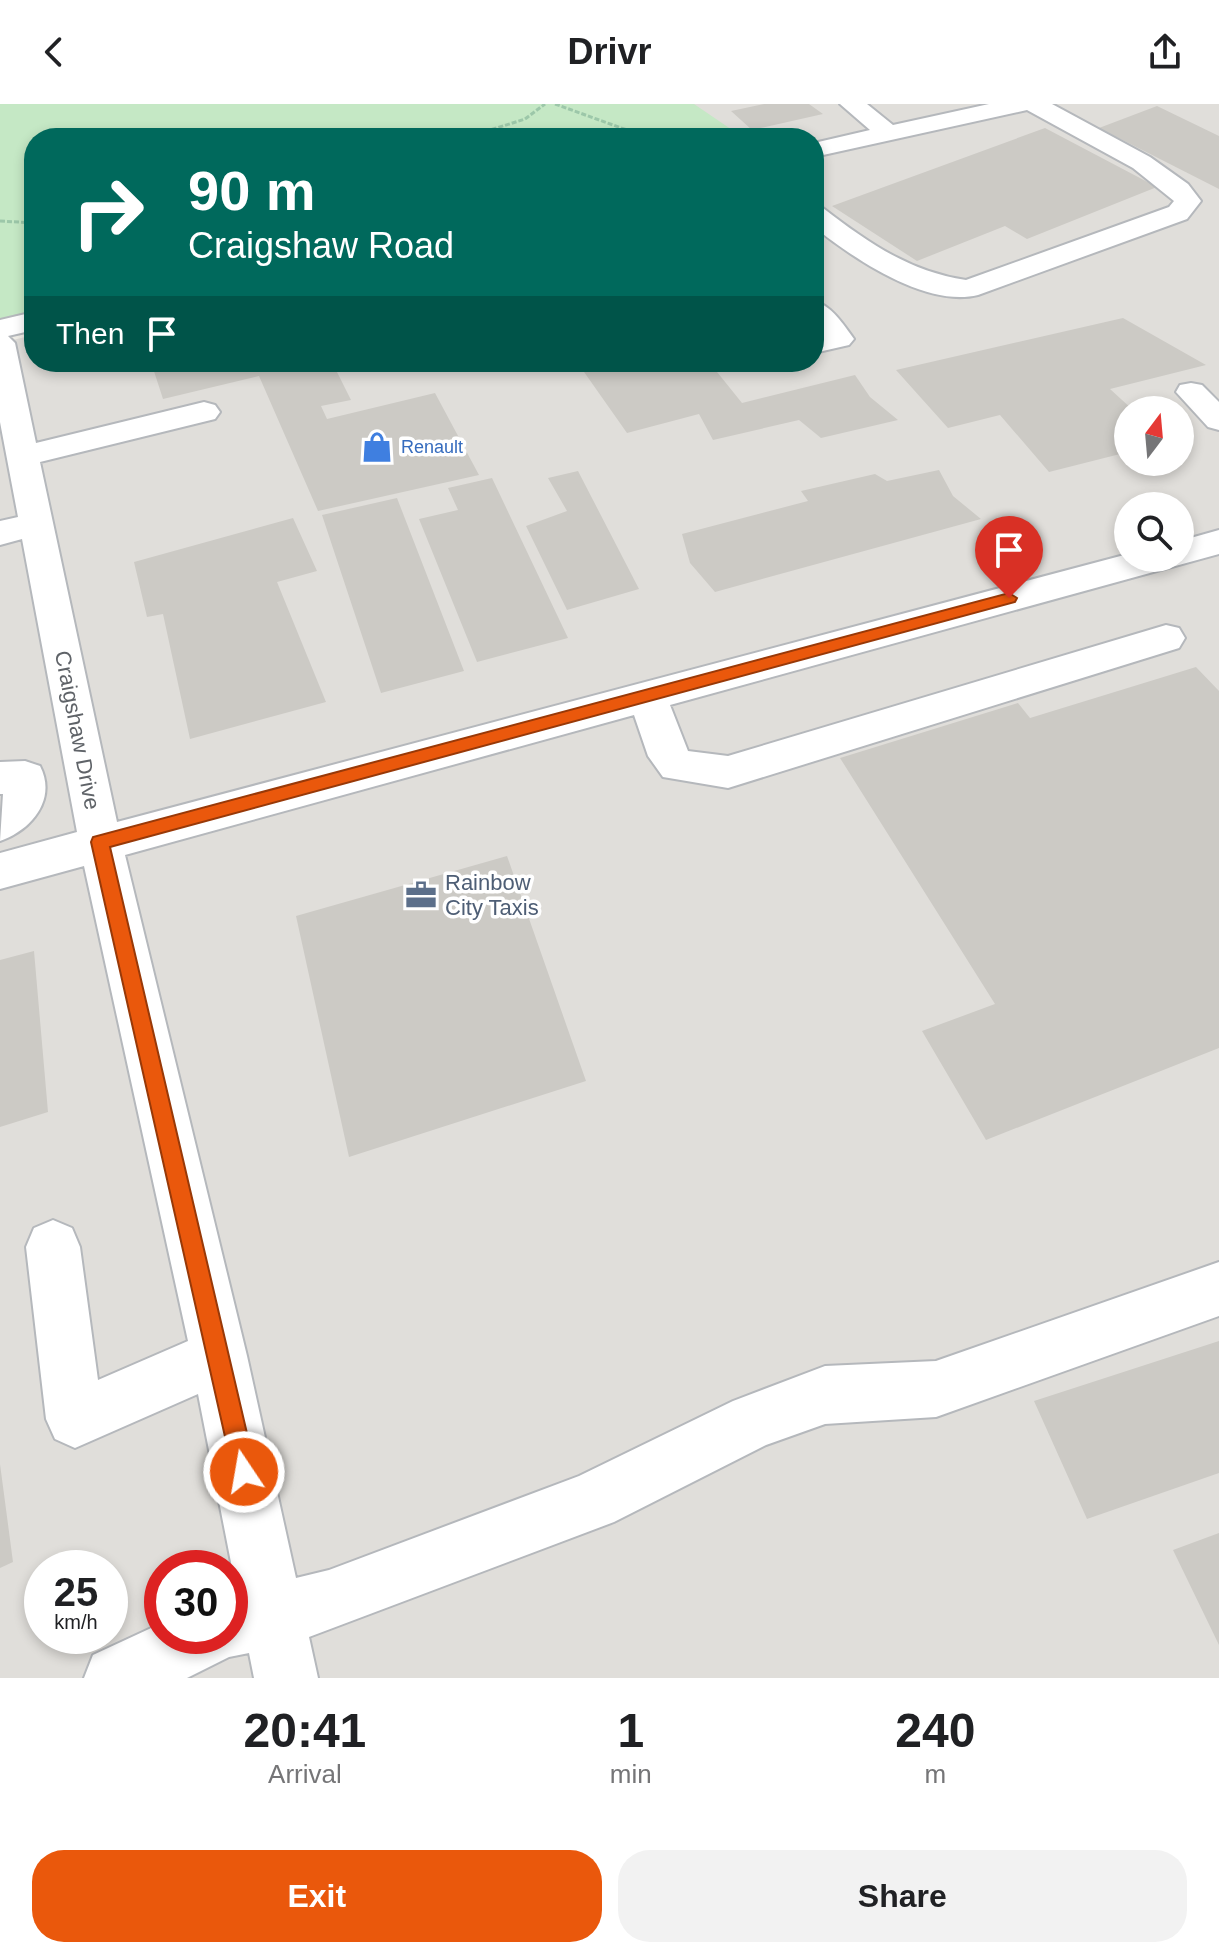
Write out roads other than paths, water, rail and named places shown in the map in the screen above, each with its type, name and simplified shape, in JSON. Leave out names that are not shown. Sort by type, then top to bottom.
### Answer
[{"type":"street","points":[[852,104],[888,133]]},
{"type":"street","points":[[824,148],[1021,104]]},
{"type":"street","points":[[824,222],[870,259],[931,285],[968,289],[1178,213],[1188,201],[1183,191],[1158,174],[1034,104]]},
{"type":"street","points":[[824,322],[839,339],[824,342]]},
{"type":"street","points":[[0,329],[24,323]]},
{"type":"street","name":"Craigshaw Drive","points":[[0,343],[24,456],[19,528],[100,842],[219,1356],[252,1622],[286,1678]]},
{"type":"street","points":[[1191,392],[1219,420]]},
{"type":"street","points":[[24,456],[204,412]]},
{"type":"street","points":[[1194,549],[1219,542]]},
{"type":"street","points":[[0,871],[1114,570]]},
{"type":"street","points":[[647,695],[668,756],[677,766],[728,772],[1166,638]]},
{"type":"street","points":[[0,778],[10,775],[25,777],[22,806],[14,817],[0,824]]},
{"type":"street","points":[[53,1247],[75,1419],[219,1356]]},
{"type":"street","points":[[252,1622],[329,1601],[593,1501],[753,1421],[825,1395],[936,1389],[1219,1289]]},
{"type":"street","points":[[116,1678],[167,1654]]},
{"type":"place","name":"Renault","points":[[377,447]]},
{"type":"place","name":"Rainbow City Taxis","points":[[421,895]]}]
